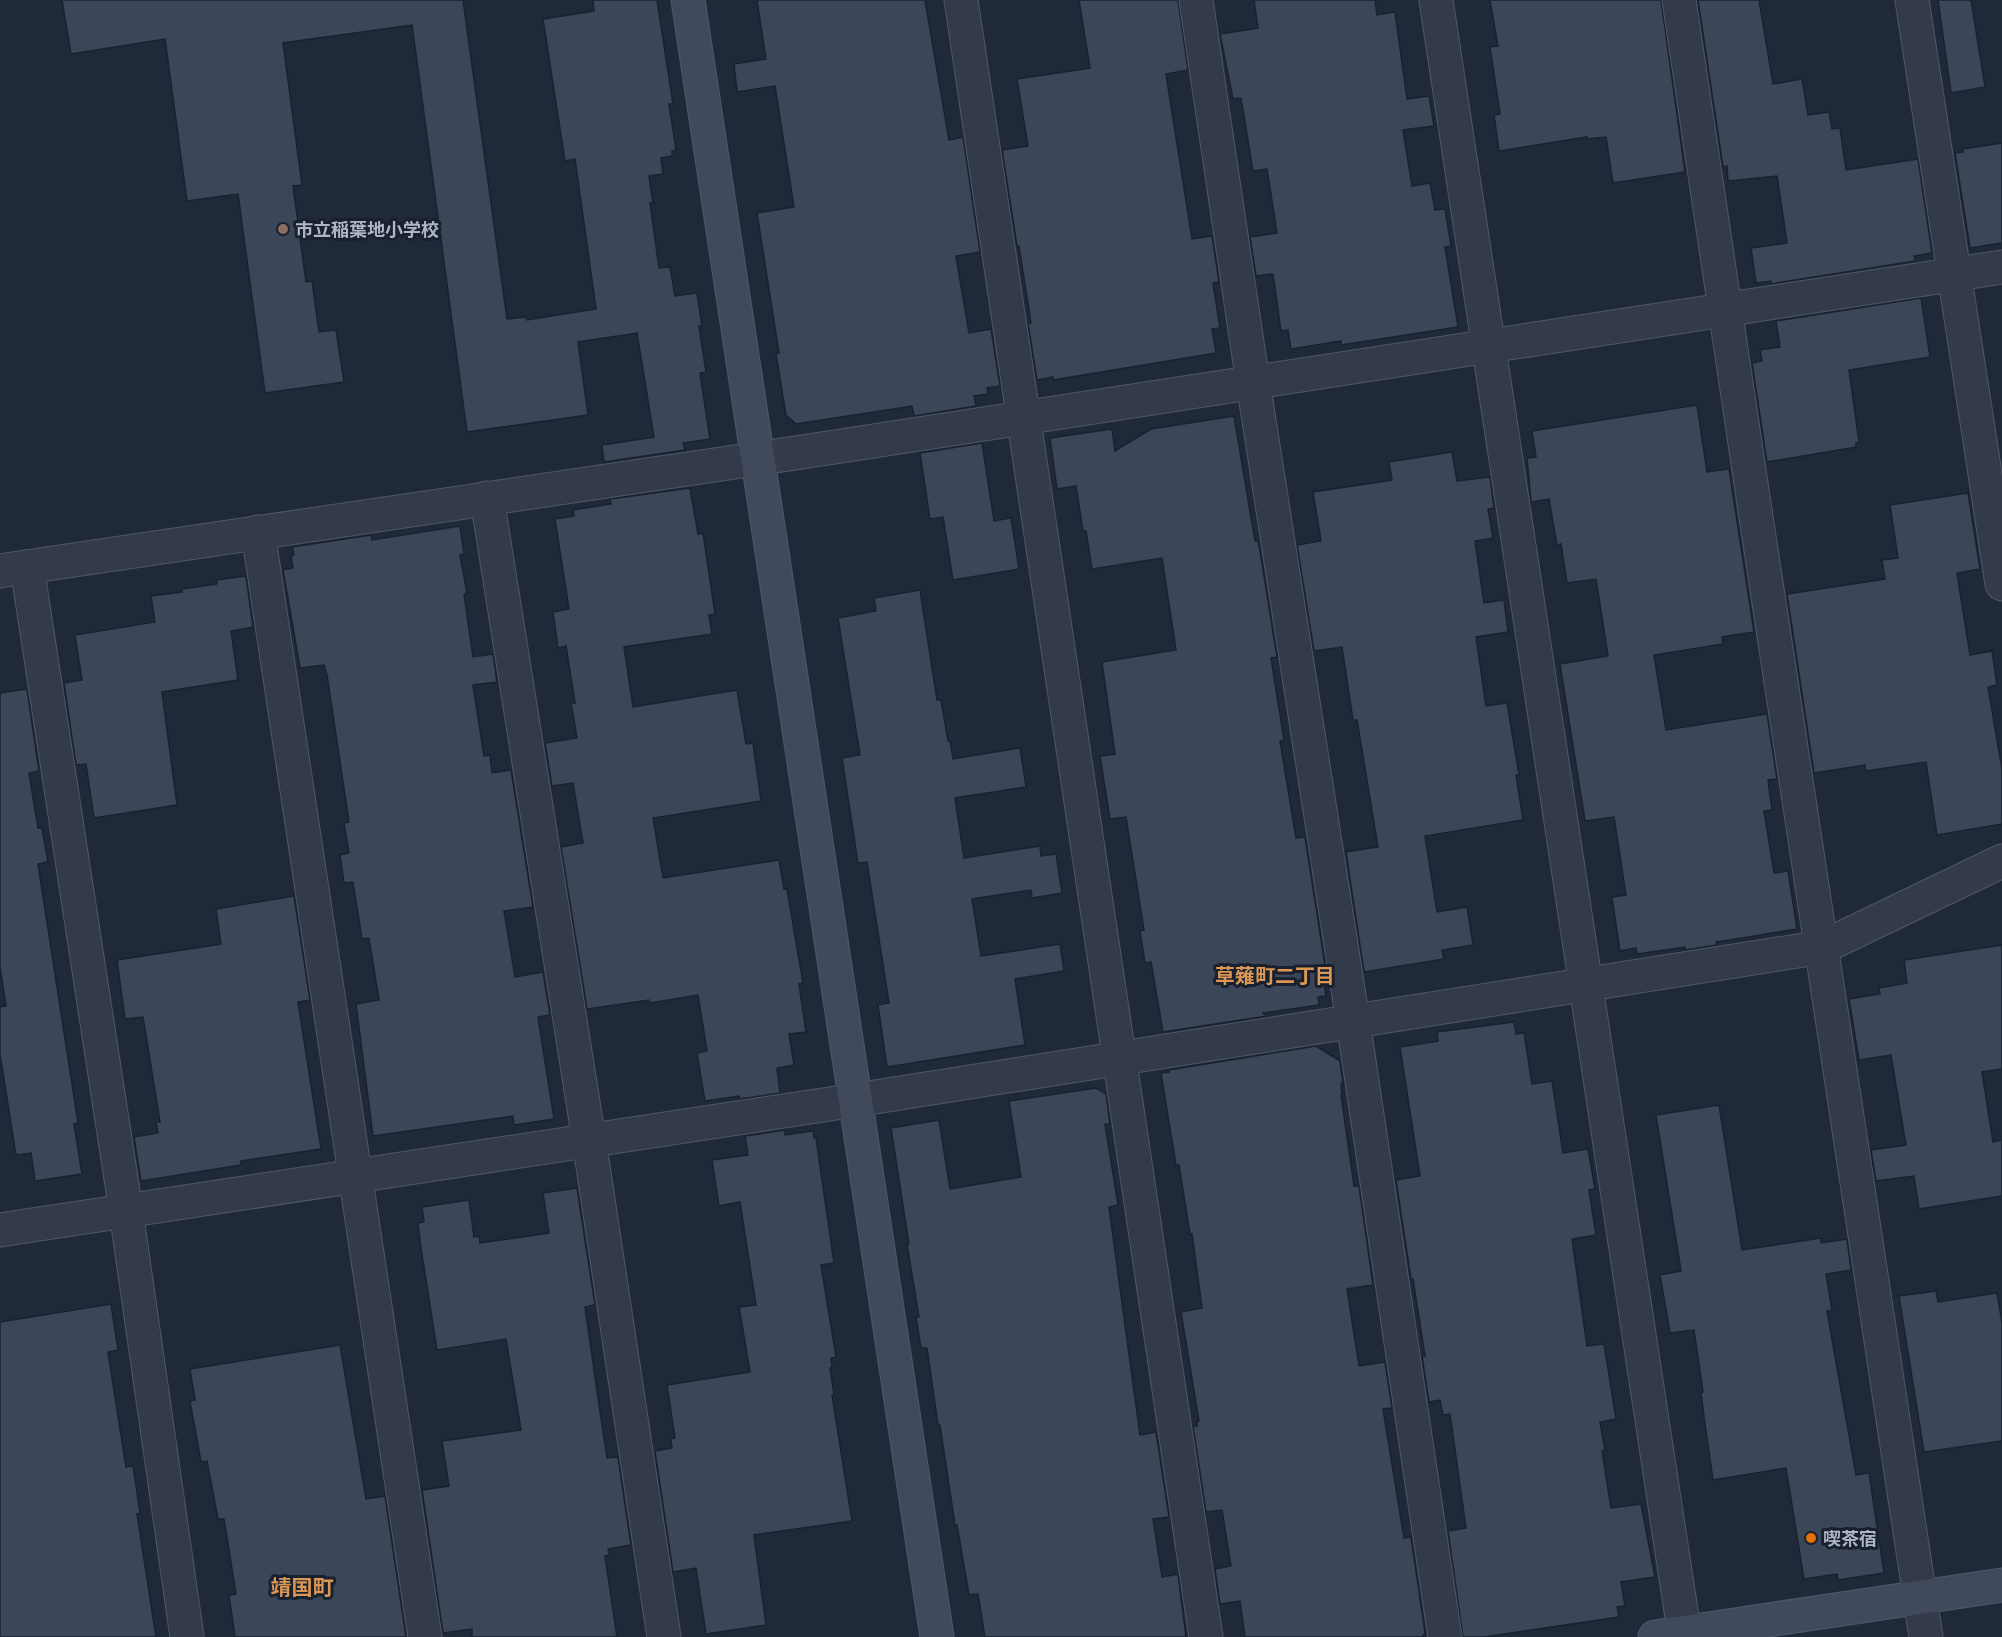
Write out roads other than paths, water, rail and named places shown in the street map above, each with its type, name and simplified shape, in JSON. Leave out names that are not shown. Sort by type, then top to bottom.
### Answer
[{"type":"street","points":[[688,0],[937,1637]]},
{"type":"street","points":[[961,0],[1206,1637]]},
{"type":"street","points":[[1196,0],[1445,1637]]},
{"type":"street","points":[[1436,0],[1584,985],[1675,1636],[2002,1584]]},
{"type":"street","points":[[1679,0],[1926,1637]]},
{"type":"street","points":[[1912,0],[2002,584]]},
{"type":"street","points":[[187,1637],[126,1211],[14,569],[758,458],[2002,267]]},
{"type":"street","points":[[487,498],[589,1140],[664,1637]]},
{"type":"street","points":[[258,532],[424,1637]]},
{"type":"street","points":[[0,1230],[856,1100],[1823,947],[2002,861]]},
{"type":"place","name":"市立稲葉地小学校","points":[[283,229]]},
{"type":"place","name":"喫茶宿","points":[[1811,1538]]},
{"type":"district","name":"草薙町二丁目","points":[[1275,975]]},
{"type":"district","name":"靖国町","points":[[302,1587]]}]
